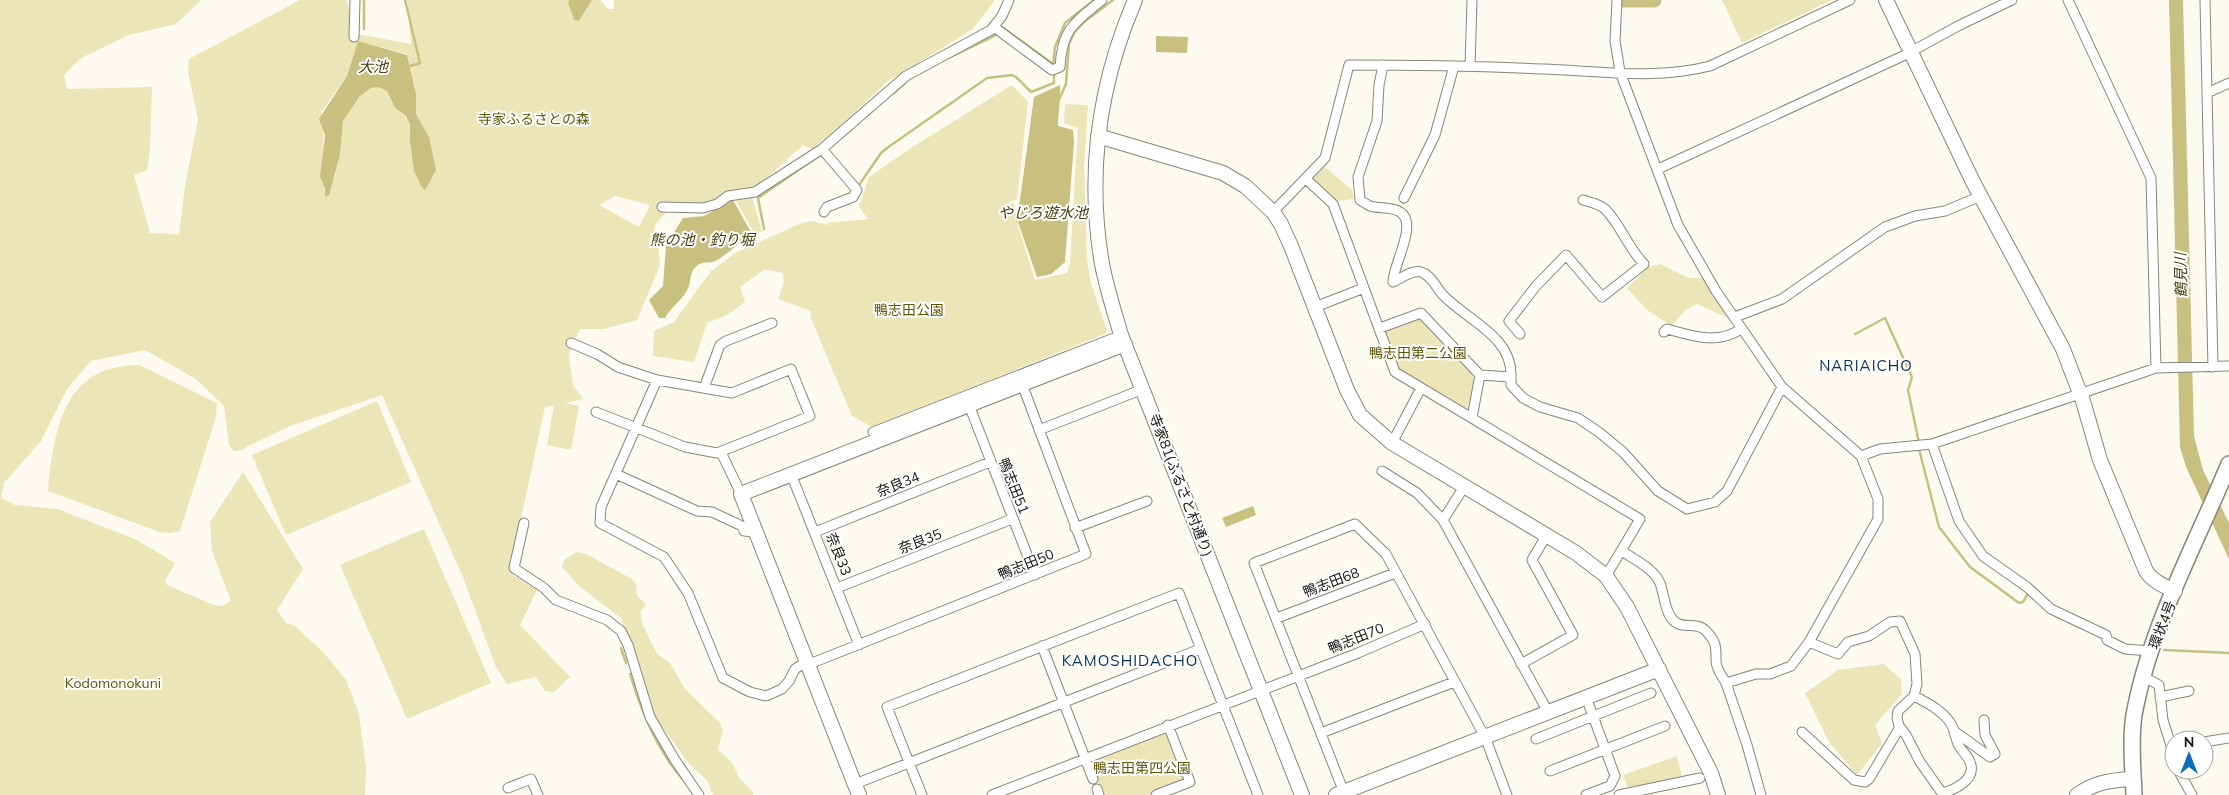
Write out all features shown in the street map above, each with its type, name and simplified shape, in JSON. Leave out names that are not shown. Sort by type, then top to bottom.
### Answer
[{"type":"main road","name":"環状4号","points":[[2134,795],[2134,716],[2151,651],[2227,468]]},
{"type":"street","points":[[354,37],[355,0]]},
{"type":"street","points":[[662,207],[703,208],[717,204],[728,196],[755,192],[822,149],[906,76],[994,27],[1009,0]]},
{"type":"street","points":[[994,27],[1052,70],[1060,68],[1063,42],[1072,24],[1102,0]]},
{"type":"street","name":"寺家81(ふるさと村通り)","points":[[1134,0],[1110,67],[1098,136],[1096,215],[1107,286],[1120,341],[1143,389],[1302,795]]},
{"type":"street","points":[[1470,66],[1472,0]]},
{"type":"street","points":[[1617,0],[1615,41],[1620,72],[1678,225],[1716,291],[1782,387],[1861,456],[1878,499],[1878,519],[1808,642],[1791,666],[1770,674],[1756,674],[1726,682]]},
{"type":"street","points":[[1273,212],[1325,158],[1349,65],[1470,66],[1663,74],[1687,72],[1710,66],[1850,0]]},
{"type":"street","points":[[1886,0],[1981,196],[2064,349],[2081,395],[2100,460],[2146,570],[2149,576],[2156,582],[2175,591]]},
{"type":"street","points":[[1658,170],[1911,52],[1958,26],[2012,0]]},
{"type":"street","points":[[2068,0],[2152,178],[2160,367]]},
{"type":"street","points":[[2205,0],[2209,367]]},
{"type":"street","points":[[1383,65],[1379,85],[1377,121],[1357,185],[1360,200],[1371,207],[1401,212],[1404,216],[1406,235],[1394,272],[1393,282],[1416,271],[1421,271],[1429,276],[1443,295],[1491,334],[1510,359],[1511,385],[1523,398],[1540,407],[1578,418],[1623,452],[1658,491],[1687,509],[1714,502],[1727,491],[1782,387]]},
{"type":"street","points":[[1404,198],[1435,135],[1454,66]]},
{"type":"street","points":[[2207,93],[2229,83]]},
{"type":"street","points":[[1098,136],[1223,173],[1245,186],[1273,212],[1291,246],[1354,407],[1360,415],[1392,443],[1576,553],[1606,576],[1627,607],[1659,669],[1712,773],[1718,795]]},
{"type":"street","points":[[822,149],[857,190],[853,197],[827,206],[824,212]]},
{"type":"street","points":[[1306,179],[1333,204],[1395,372],[1640,519],[1606,576]]},
{"type":"street","points":[[1735,316],[1782,299],[1885,227],[1915,216],[1945,211],[1981,196]]},
{"type":"street","points":[[1520,334],[1508,321],[1536,286],[1566,256],[1602,297],[1644,264],[1635,255],[1620,228],[1604,208],[1583,200]]},
{"type":"street","points":[[1315,307],[1364,288]]},
{"type":"street","points":[[1380,328],[1421,313],[1480,375],[1511,377]]},
{"type":"street","points":[[704,388],[720,346],[726,341],[772,323]]},
{"type":"street","points":[[1664,332],[1667,329],[1714,339],[1726,337],[1741,329]]},
{"type":"street","points":[[741,494],[1022,384],[1120,341]]},
{"type":"street","points":[[873,432],[1120,341]]},
{"type":"street","points":[[571,343],[598,354],[618,367],[657,380],[732,393],[791,370],[810,416],[717,454],[685,446],[596,412]]},
{"type":"street","points":[[1861,456],[1880,449],[1932,444],[2160,367],[2229,366]]},
{"type":"street","points":[[1472,418],[1480,375]]},
{"type":"street","points":[[657,380],[601,507],[600,523],[664,557],[688,593],[723,678],[750,692],[766,696],[782,689],[789,681],[795,669],[806,664]]},
{"type":"street","name":"鴨志田50","points":[[806,664],[859,645],[1086,554],[1022,384]]},
{"type":"street","points":[[1392,443],[1421,388]]},
{"type":"street","points":[[1039,430],[1143,389]]},
{"type":"street","name":"鴨志田51","points":[[969,405],[1012,520],[1035,575]]},
{"type":"street","points":[[1932,444],[1959,521],[1982,556],[2027,587],[2051,610],[2106,635],[2107,640],[2125,649],[2151,651]]},
{"type":"street","points":[[721,452],[741,494],[754,532],[857,789],[909,762],[1200,649]]},
{"type":"street","name":"奈良34","points":[[815,532],[990,462]]},
{"type":"street","points":[[1382,471],[1417,493],[1443,520],[1548,712]]},
{"type":"street","points":[[616,474],[698,511],[712,512],[742,526],[744,531],[754,532]]},
{"type":"street","name":"奈良33","points":[[792,474],[859,645]]},
{"type":"street","points":[[1443,520],[1464,487]]},
{"type":"street","points":[[1076,528],[1147,501]]},
{"type":"street","name":"奈良35","points":[[837,588],[1012,520]]},
{"type":"street","points":[[524,524],[514,568],[544,588],[556,600],[607,620],[621,631],[628,645],[650,717],[674,760],[699,795]]},
{"type":"street","points":[[1507,795],[1485,737],[1386,554],[1354,524],[1254,563],[1321,733],[1342,794],[1485,737],[1548,712],[1659,669]]},
{"type":"street","points":[[1522,664],[1573,635],[1532,560],[1546,536]]},
{"type":"street","points":[[1622,551],[1651,570],[1659,582],[1672,620],[1678,624],[1697,625],[1704,630],[1716,645],[1718,654],[1716,662],[1726,682],[1747,744],[1761,795]]},
{"type":"street","name":"鴨志田68","points":[[1277,618],[1395,572]]},
{"type":"street","points":[[922,795],[887,707],[1179,593],[1258,795]]},
{"type":"street","points":[[1808,642],[1838,654],[1848,642],[1869,636],[1890,622],[1900,621],[1915,654],[1917,684],[1914,696],[1898,711],[1896,718],[1920,762],[1942,794],[1955,790],[1971,772],[1970,762],[1962,751],[1954,731],[1946,718],[1914,696]]},
{"type":"street","name":"鴨志田70","points":[[992,795],[1222,704],[1358,653],[1425,624]]},
{"type":"street","points":[[1042,646],[1093,779]]},
{"type":"street","points":[[2144,677],[2159,685],[2163,720],[2167,730]]},
{"type":"street","points":[[1321,733],[1454,682]]},
{"type":"street","points":[[2160,697],[2189,691]]},
{"type":"street","points":[[1536,739],[1651,693]]},
{"type":"street","points":[[1586,698],[1615,776],[1610,786],[1586,795]]},
{"type":"street","points":[[1954,731],[1990,757],[1995,754],[1985,735],[1984,720]]},
{"type":"street","points":[[1156,795],[1190,782],[1168,725]]},
{"type":"street","points":[[1550,771],[1665,726]]},
{"type":"street","points":[[1802,732],[1854,780],[1865,782],[1869,779],[1900,727]]},
{"type":"street","points":[[2214,740],[2229,738]]},
{"type":"street","points":[[1619,795],[1700,778]]},
{"type":"street","points":[[508,788],[531,779],[538,795]]},
{"type":"street","points":[[2077,795],[2089,786],[2104,781],[2133,779]]},
{"type":"street","points":[[2184,780],[2192,795]]},
{"type":"green space","points":[[0,0],[201,0],[176,24],[129,35],[81,58],[64,75],[67,89],[152,87],[150,149],[147,170],[134,175],[150,233],[179,234],[185,186],[198,119],[188,72],[189,59],[300,0],[346,0],[357,34],[411,44],[407,0],[569,0],[568,3],[574,20],[579,21],[592,0],[600,0],[608,9],[614,9],[614,0],[995,0],[973,29],[887,82],[812,149],[803,145],[756,187],[700,213],[672,206],[655,225],[654,234],[658,241],[660,265],[637,320],[604,329],[580,329],[569,354],[573,385],[583,399],[565,403],[579,406],[571,450],[547,445],[554,405],[545,407],[513,556],[513,575],[537,590],[520,625],[570,677],[554,692],[545,691],[536,677],[507,684],[496,667],[463,577],[382,395],[290,426],[243,450],[234,451],[229,445],[224,406],[196,379],[145,350],[91,361],[67,389],[41,441],[4,483],[1,498],[15,505],[57,509],[135,539],[175,563],[165,581],[167,585],[214,605],[222,606],[231,601],[212,551],[210,522],[243,472],[303,569],[277,610],[286,623],[295,626],[324,653],[346,680],[359,714],[366,767],[365,795],[0,795]],"holes":[[[358,41],[407,54],[416,94],[416,114],[429,137],[421,186],[414,171],[410,125],[405,116],[395,108],[387,91],[378,87],[371,88],[360,96],[343,121],[340,155],[335,175],[325,197],[321,177],[323,150],[321,112],[347,76]],[[615,196],[650,205],[639,227],[599,205]]]},
{"type":"green space","points":[[1722,0],[1832,0],[1742,43]]},
{"type":"green space","name":"鴨志田公園","points":[[1012,85],[1028,102],[1017,199],[1004,204],[1014,203],[1019,229],[1035,280],[1067,273],[1070,264],[1078,128],[1064,123],[1065,104],[1088,105],[1084,168],[1087,258],[1090,280],[1107,331],[1105,334],[872,427],[852,416],[810,316],[811,311],[778,299],[784,283],[783,273],[765,269],[740,287],[745,302],[727,315],[707,323],[694,362],[653,356],[654,331],[674,322],[711,271],[737,252],[802,223],[811,221],[828,225],[828,223],[868,219],[859,207],[869,177],[911,148]]},
{"type":"green space","points":[[1324,166],[1352,190],[1354,199],[1336,201],[1313,181],[1314,176]]},
{"type":"green space","points":[[752,197],[762,232],[754,233],[736,200]]},
{"type":"green space","points":[[1660,264],[1689,278],[1704,278],[1728,318],[1697,304],[1685,310],[1672,326],[1647,310],[1627,288],[1648,267]]},
{"type":"green space","name":"鴨志田第二公園","points":[[1420,319],[1471,372],[1474,380],[1469,408],[1465,410],[1398,370],[1385,334],[1388,329]]},
{"type":"green space","points":[[139,365],[217,403],[216,417],[180,531],[160,532],[48,491],[59,424],[67,405],[78,389],[94,376],[114,368]]},
{"type":"green space","points":[[377,401],[411,482],[286,535],[252,455]]},
{"type":"green space","points":[[424,529],[491,683],[407,719],[340,565]]},
{"type":"green space","points":[[577,552],[588,555],[632,579],[636,584],[637,595],[646,605],[640,612],[643,625],[657,654],[670,663],[685,689],[720,723],[723,730],[718,750],[732,762],[739,778],[753,792],[753,795],[713,795],[707,780],[689,764],[652,715],[621,618],[579,586],[562,567],[565,559]]},
{"type":"green space","points":[[1883,664],[1901,679],[1902,694],[1875,725],[1882,743],[1857,775],[1829,742],[1805,693],[1838,670]]},
{"type":"green space","name":"鴨志田第四公園","points":[[1159,732],[1166,733],[1184,776],[1182,781],[1147,795],[1103,795],[1090,763],[1092,759]]},
{"type":"green space","points":[[1677,756],[1682,777],[1628,788],[1623,775]]},
{"type":"water","points":[[569,0],[592,0],[579,21],[574,20],[568,3]]},
{"type":"water","name":"鶴見川","points":[[2169,0],[2183,0],[2194,436],[2203,470],[2229,523],[2229,559],[2186,467],[2180,447]]},
{"type":"water","points":[[1156,36],[1188,37],[1187,53],[1156,52]]},
{"type":"water","name":"大池","points":[[358,41],[407,55],[416,94],[416,114],[429,137],[436,170],[425,190],[414,171],[410,125],[406,116],[395,108],[387,91],[378,87],[371,88],[360,96],[343,121],[340,155],[329,195],[325,197],[325,189],[320,177],[325,135],[319,119],[347,76]]},
{"type":"water","name":"やじろ遊水池","points":[[1060,85],[1058,126],[1073,130],[1074,142],[1065,262],[1051,274],[1037,277],[1016,216],[1020,200],[1034,97]]},
{"type":"water","name":"熊の池・釣り堀","points":[[733,200],[753,236],[713,262],[701,263],[695,267],[687,291],[665,318],[659,318],[649,300],[663,286],[666,245],[683,218],[704,216]]},
{"type":"water","points":[[1253,506],[1256,515],[1226,527],[1222,518]]},
{"type":"waterway","points":[[364,0],[364,29]]},
{"type":"waterway","points":[[405,0],[420,63],[407,67]]},
{"type":"waterway","points":[[1053,65],[1055,47],[1065,23],[1094,0]]},
{"type":"waterway","points":[[1058,102],[1066,84],[1069,44],[1074,33],[1084,22],[1113,0]]},
{"type":"waterway","points":[[1620,0],[1654,0]]},
{"type":"waterway","points":[[950,57],[994,36],[1002,27],[1053,64]]},
{"type":"waterway","points":[[859,185],[881,153],[987,78],[1012,75],[1031,92],[1054,83],[1054,71]]},
{"type":"waterway","points":[[894,93],[910,78]]},
{"type":"waterway","points":[[764,229],[758,198],[823,153]]},
{"type":"waterway","points":[[1855,334],[1885,318],[1912,377],[1908,390],[1919,443]]},
{"type":"waterway","points":[[1919,449],[1939,527],[1970,567],[2019,603],[2023,602],[2029,592]]},
{"type":"waterway","points":[[2056,616],[2074,624]]},
{"type":"waterway","points":[[621,648],[626,663]]},
{"type":"waterway","points":[[2164,650],[2229,653]]},
{"type":"waterway","points":[[630,674],[658,744],[684,781]]},
{"type":"district","name":"NARIAICHO","points":[[1866,366]]},
{"type":"district","name":"KAMOSHIDACHO","points":[[1130,661]]},
{"type":"park label","name":"寺家ふるさとの森","points":[[534,119]]},
{"type":"park label","name":"Kodomonokuni","points":[[113,683]]}]
